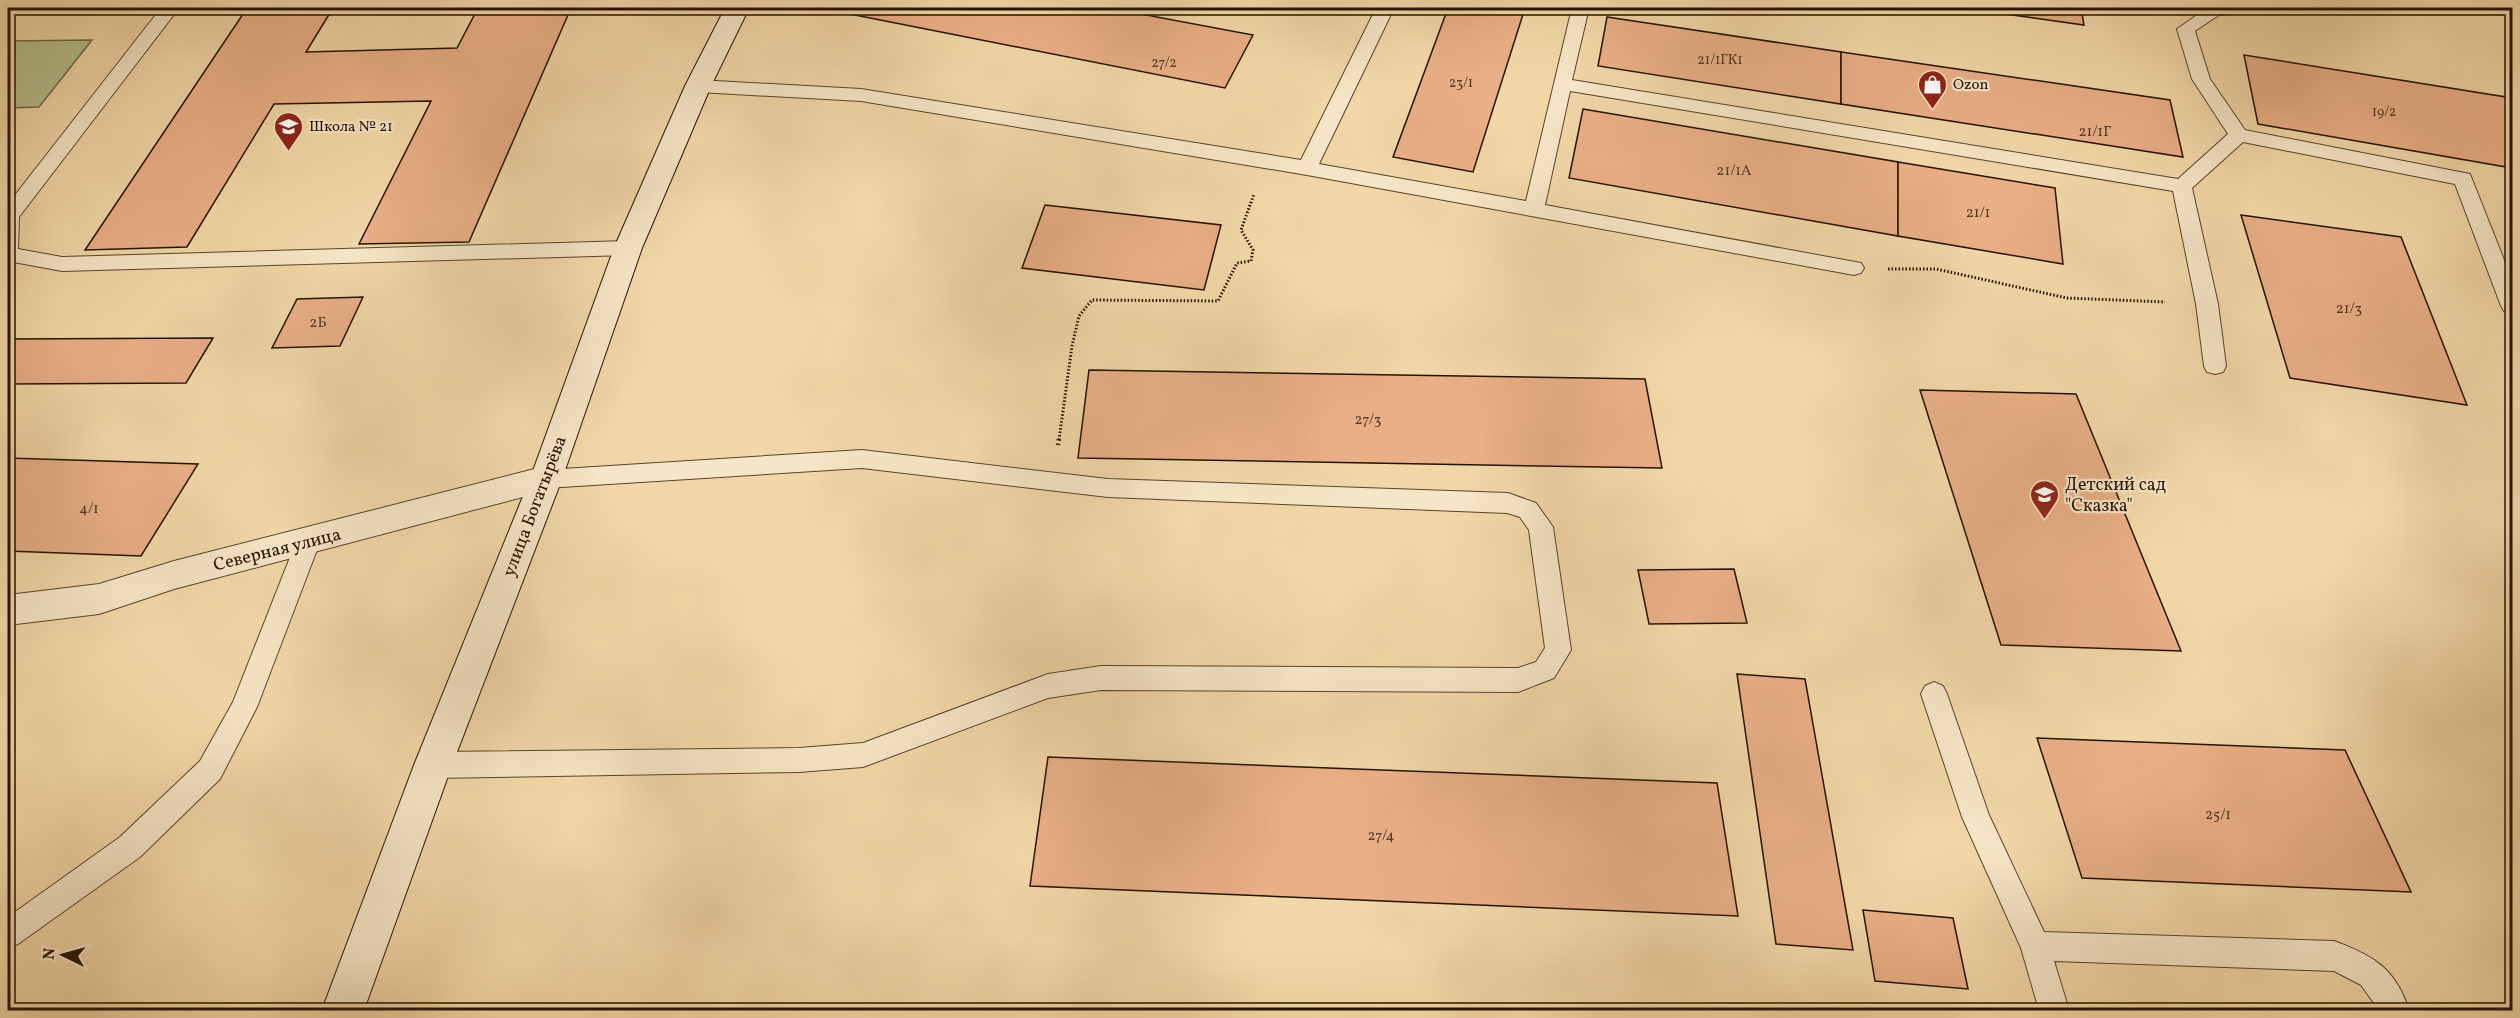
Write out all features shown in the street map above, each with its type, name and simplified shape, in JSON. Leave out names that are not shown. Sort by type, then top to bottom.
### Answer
[{"type":"main road","name":"улица Богатырёва","points":[[343,1011],[433,765],[546,479],[628,248],[698,86],[737,8]]},
{"type":"main road","name":"Северная улица","points":[[8,610],[99,599],[174,575],[546,479]]},
{"type":"lane","points":[[170,8],[9,216],[8,254],[62,264],[628,248]]},
{"type":"lane","points":[[1306,168],[1385,8]]},
{"type":"lane","points":[[1534,208],[1580,8]]},
{"type":"lane","points":[[2246,8],[2215,10],[2186,29],[2201,79],[2239,135],[2463,179],[2512,306]]},
{"type":"lane","points":[[1562,84],[2182,186]]},
{"type":"lane","points":[[698,86],[861,94],[1267,161],[1854,268]]},
{"type":"lane","points":[[2182,186],[2239,135]]},
{"type":"lane","points":[[2182,186],[2208,304],[2215,366]]},
{"type":"lane","points":[[433,765],[799,760],[862,755],[1048,686],[1059,684],[1101,678],[1518,680],[1545,670],[1558,650],[1541,527],[1528,510],[1508,503],[1107,488],[862,459],[546,479]]},
{"type":"lane","points":[[8,934],[130,847],[210,770],[244,707],[308,542]]},
{"type":"lane","points":[[1934,694],[1976,818],[2035,946],[2054,1011]]},
{"type":"lane","points":[[2035,946],[2334,956],[2362,966],[2385,989],[2394,1011]]},
{"type":"path","points":[[1052,482],[1072,346],[1079,316],[1092,300],[1218,301],[1238,263],[1251,261],[1252,250],[1240,230],[1267,161]]},
{"type":"path","points":[[1854,268],[1936,269],[2067,298],[2208,304]]},
{"type":"green space","points":[[92,40],[39,107],[8,108],[8,41]]},
{"type":"building","points":[[247,8],[333,8],[306,52],[457,48],[478,8],[571,8],[469,242],[359,244],[431,101],[274,104],[187,247],[85,250]]},
{"type":"building","points":[[850,8],[1109,8],[1253,35],[1225,88],[845,13]]},
{"type":"building","points":[[1212,8],[1254,8],[1251,14]]},
{"type":"building","points":[[1448,8],[1525,8],[1473,172],[1393,157]]},
{"type":"building","points":[[1962,8],[2081,8],[2084,25]]},
{"type":"building","points":[[1607,17],[1841,52],[1841,104],[1598,66]]},
{"type":"building","points":[[1841,52],[2170,100],[2183,157],[1841,104]]},
{"type":"building","points":[[2244,55],[2512,98],[2512,168],[2258,124]]},
{"type":"building","points":[[1583,109],[1898,162],[1898,236],[1569,178]]},
{"type":"building","points":[[1898,162],[2055,188],[2063,264],[1898,236]]},
{"type":"building","points":[[1045,205],[1221,225],[1204,290],[1022,268]]},
{"type":"building","points":[[2241,215],[2401,237],[2467,405],[2290,378]]},
{"type":"building","points":[[363,297],[340,346],[272,348],[297,299]]},
{"type":"building","points":[[213,338],[186,383],[8,384],[8,339]]},
{"type":"building","points":[[1089,370],[1645,379],[1662,468],[1078,458]]},
{"type":"building","name":"Детский сад \"Сказка\"","points":[[1920,390],[2076,394],[2181,651],[2001,645]]},
{"type":"building","points":[[8,458],[198,464],[141,556],[8,551]]},
{"type":"building","points":[[1734,569],[1747,623],[1649,624],[1638,570]]},
{"type":"building","points":[[1737,674],[1805,679],[1853,950],[1776,944]]},
{"type":"building","points":[[2037,738],[2345,750],[2411,892],[2082,878]]},
{"type":"building","points":[[1048,757],[1717,783],[1738,916],[1030,886]]},
{"type":"building","points":[[1863,910],[1953,918],[1968,989],[1875,981]]},
{"type":"building","points":[[1905,1005],[1996,1010],[1906,1010]]},
{"type":"place","name":"Ozon","points":[[1932,110]]},
{"type":"place","name":"Школа № 21","points":[[288,152]]},
{"type":"place","name":"Детский сад \"Сказка\"","points":[[2044,520]]}]
